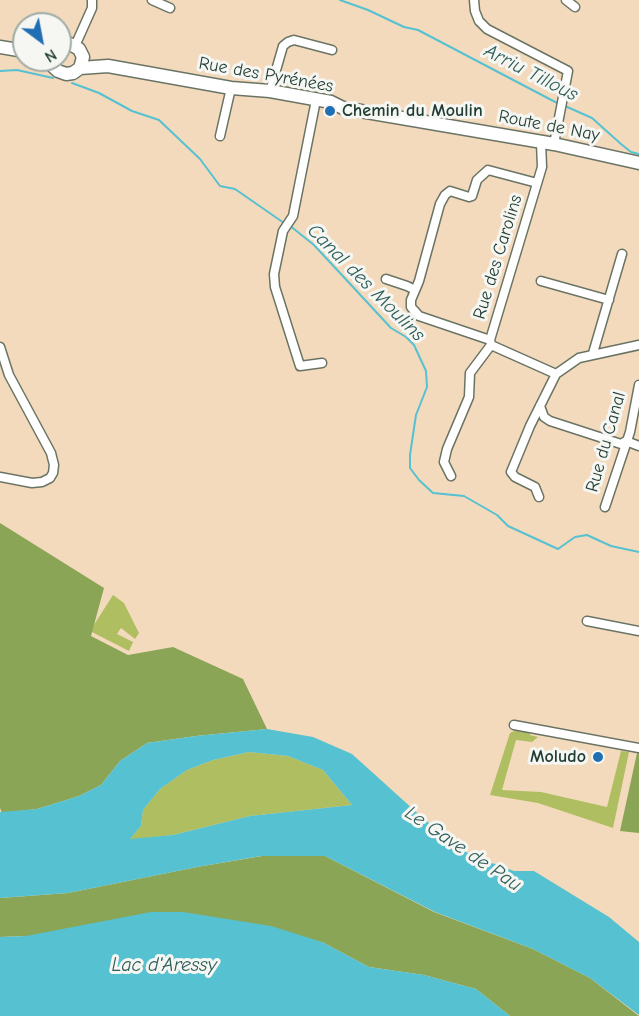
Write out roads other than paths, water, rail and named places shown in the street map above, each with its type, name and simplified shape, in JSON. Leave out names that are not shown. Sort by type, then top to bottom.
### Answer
[{"type":"main road","points":[[72,45],[78,49],[83,61],[80,68]]},
{"type":"main road","name":"Rue des Pyrénées","points":[[78,49],[108,66]]},
{"type":"main road","name":"Rue des Pyrénées","points":[[61,72],[66,74],[73,73],[80,68],[108,66],[231,88],[270,91],[316,99],[343,108],[417,121]]},
{"type":"main road","name":"Route de Nay","points":[[417,121],[554,144],[639,163]]},
{"type":"street","points":[[78,49],[92,8],[92,0]]},
{"type":"street","points":[[152,0],[170,9]]},
{"type":"street","points":[[474,0],[479,21],[487,29],[567,71],[554,144]]},
{"type":"street","points":[[566,0],[575,7]]},
{"type":"street","points":[[270,91],[283,46],[288,42],[294,40],[332,50]]},
{"type":"street","points":[[219,136],[231,88]]},
{"type":"street","points":[[316,99],[293,216],[283,231],[274,274],[275,287],[300,366],[322,363]]},
{"type":"street","name":"Rue des Carolins","points":[[537,183],[488,170],[477,180],[472,196],[450,191],[445,195],[440,204],[411,300],[411,307],[419,316],[491,342],[542,167],[541,142]]},
{"type":"street","points":[[594,353],[622,254]]},
{"type":"street","points":[[386,279],[415,290]]},
{"type":"street","points":[[541,281],[609,300]]},
{"type":"street","points":[[450,476],[444,462],[447,449],[469,397],[470,373],[491,342],[556,374]]},
{"type":"street","points":[[539,497],[535,487],[515,477],[512,472],[531,424],[556,374],[579,358],[639,345]]},
{"type":"street","points":[[0,347],[9,375],[51,453],[54,465],[50,478],[42,482],[32,483],[0,477]]},
{"type":"street","name":"Rue du Canal","points":[[605,507],[627,441],[639,385]]},
{"type":"street","points":[[540,406],[547,419],[621,444],[627,441],[639,446]]},
{"type":"street","points":[[531,424],[547,419]]},
{"type":"street","points":[[587,621],[639,631]]},
{"type":"street","points":[[514,725],[639,748]]},
{"type":"water","points":[[267,729],[313,737],[352,754],[424,819],[478,861],[496,864],[514,871],[534,871],[609,917],[639,942],[639,1015],[590,978],[533,949],[435,912],[325,856],[261,856],[68,893],[0,898],[0,812],[37,809],[79,796],[101,785],[120,761],[147,743]],"holes":[[[249,752],[288,756],[323,770],[352,805],[250,816],[173,835],[130,839],[141,826],[143,810],[160,789],[187,770],[213,760]]]},
{"type":"water","name":"Lac d'Aressy","points":[[151,912],[183,912],[271,926],[322,942],[369,967],[424,975],[476,989],[510,1016],[0,1016],[0,937],[26,936]]},
{"type":"waterway","name":"Arriu Tillous","points":[[340,0],[404,27],[418,30],[559,104]]},
{"type":"waterway","name":"Canal des Moulins","points":[[0,71],[17,70],[53,78]]},
{"type":"waterway","name":"Canal des Moulins","points":[[72,83],[99,93],[132,111],[159,120],[200,159],[220,186],[235,189],[284,223]]},
{"type":"waterway","name":"Arriu Tillous","points":[[565,106],[592,118],[631,152],[639,154]]},
{"type":"waterway","name":"Canal des Moulins","points":[[289,225],[314,245],[391,328],[414,345],[426,371],[427,387],[416,415],[410,455],[410,468],[419,480],[433,493],[464,496],[497,515],[508,526],[558,549],[575,537],[587,535],[611,546],[639,552]]},
{"type":"place","name":"Chemin du Moulin","points":[[330,111]]},
{"type":"place","name":"Moludo","points":[[598,757]]},
{"type":"water label","name":"Le Gave de Pau","points":[[463,849]]}]
